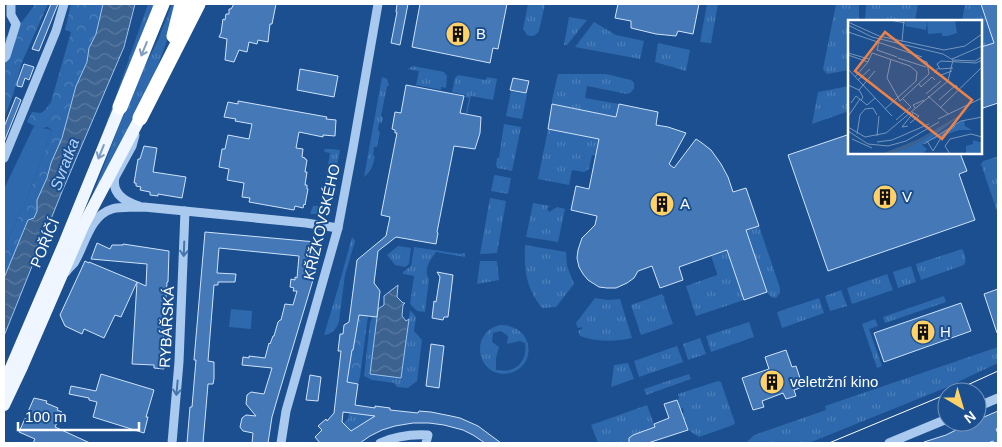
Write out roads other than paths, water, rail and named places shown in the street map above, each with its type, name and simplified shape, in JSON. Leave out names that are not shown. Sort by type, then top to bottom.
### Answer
[{"type":"highway","name":"POŘÍČÍ","points":[[120,107],[162,4]]},
{"type":"highway","points":[[166,64],[182,4]]},
{"type":"highway","name":"POŘÍČÍ","points":[[140,118],[198,4]]},
{"type":"main road","name":"POŘÍČÍ","points":[[4,384],[120,107]]},
{"type":"main road","name":"POŘÍČÍ","points":[[4,405],[83,226],[140,118]]},
{"type":"street","points":[[4,58],[16,24],[11,15],[11,4]]},
{"type":"street","points":[[4,158],[56,31],[64,4]]},
{"type":"street","name":"KŘÍŽKOVSKÉHO","points":[[281,443],[286,410],[338,228],[378,4]]},
{"type":"street","name":"POŘÍČÍ","points":[[140,118],[132,146],[114,182],[121,198],[144,207]]},
{"type":"street","name":"POŘÍČÍ","points":[[60,280],[74,263],[90,229],[97,219],[111,210],[144,207],[306,223],[338,228]]},
{"type":"street","name":"RYBÁŘSKÁ","points":[[172,443],[179,362],[185,211]]},
{"type":"street","points":[[889,443],[937,423]]},
{"type":"street","points":[[380,443],[413,434],[428,435],[426,443]]},
{"type":"water","name":"Svratka","points":[[103,4],[135,4],[124,47],[61,194],[4,336],[4,278],[28,220],[34,218],[37,211],[37,200],[62,138],[76,86],[87,62],[89,48],[96,34]]},
{"type":"water","points":[[398,285],[397,297],[405,303],[402,316],[406,321],[409,319],[401,378],[370,374],[378,309],[384,305],[384,296]]},
{"type":"tram line","points":[[974,382],[998,371]]},
{"type":"tram line","points":[[829,443],[937,398]]},
{"type":"place","name":"B","points":[[458,34]]},
{"type":"place","name":"V","points":[[885,197]]},
{"type":"place","name":"A","points":[[662,204]]},
{"type":"place","name":"H","points":[[923,332]]},
{"type":"place","name":"veletržní kino","points":[[772,382]]}]
